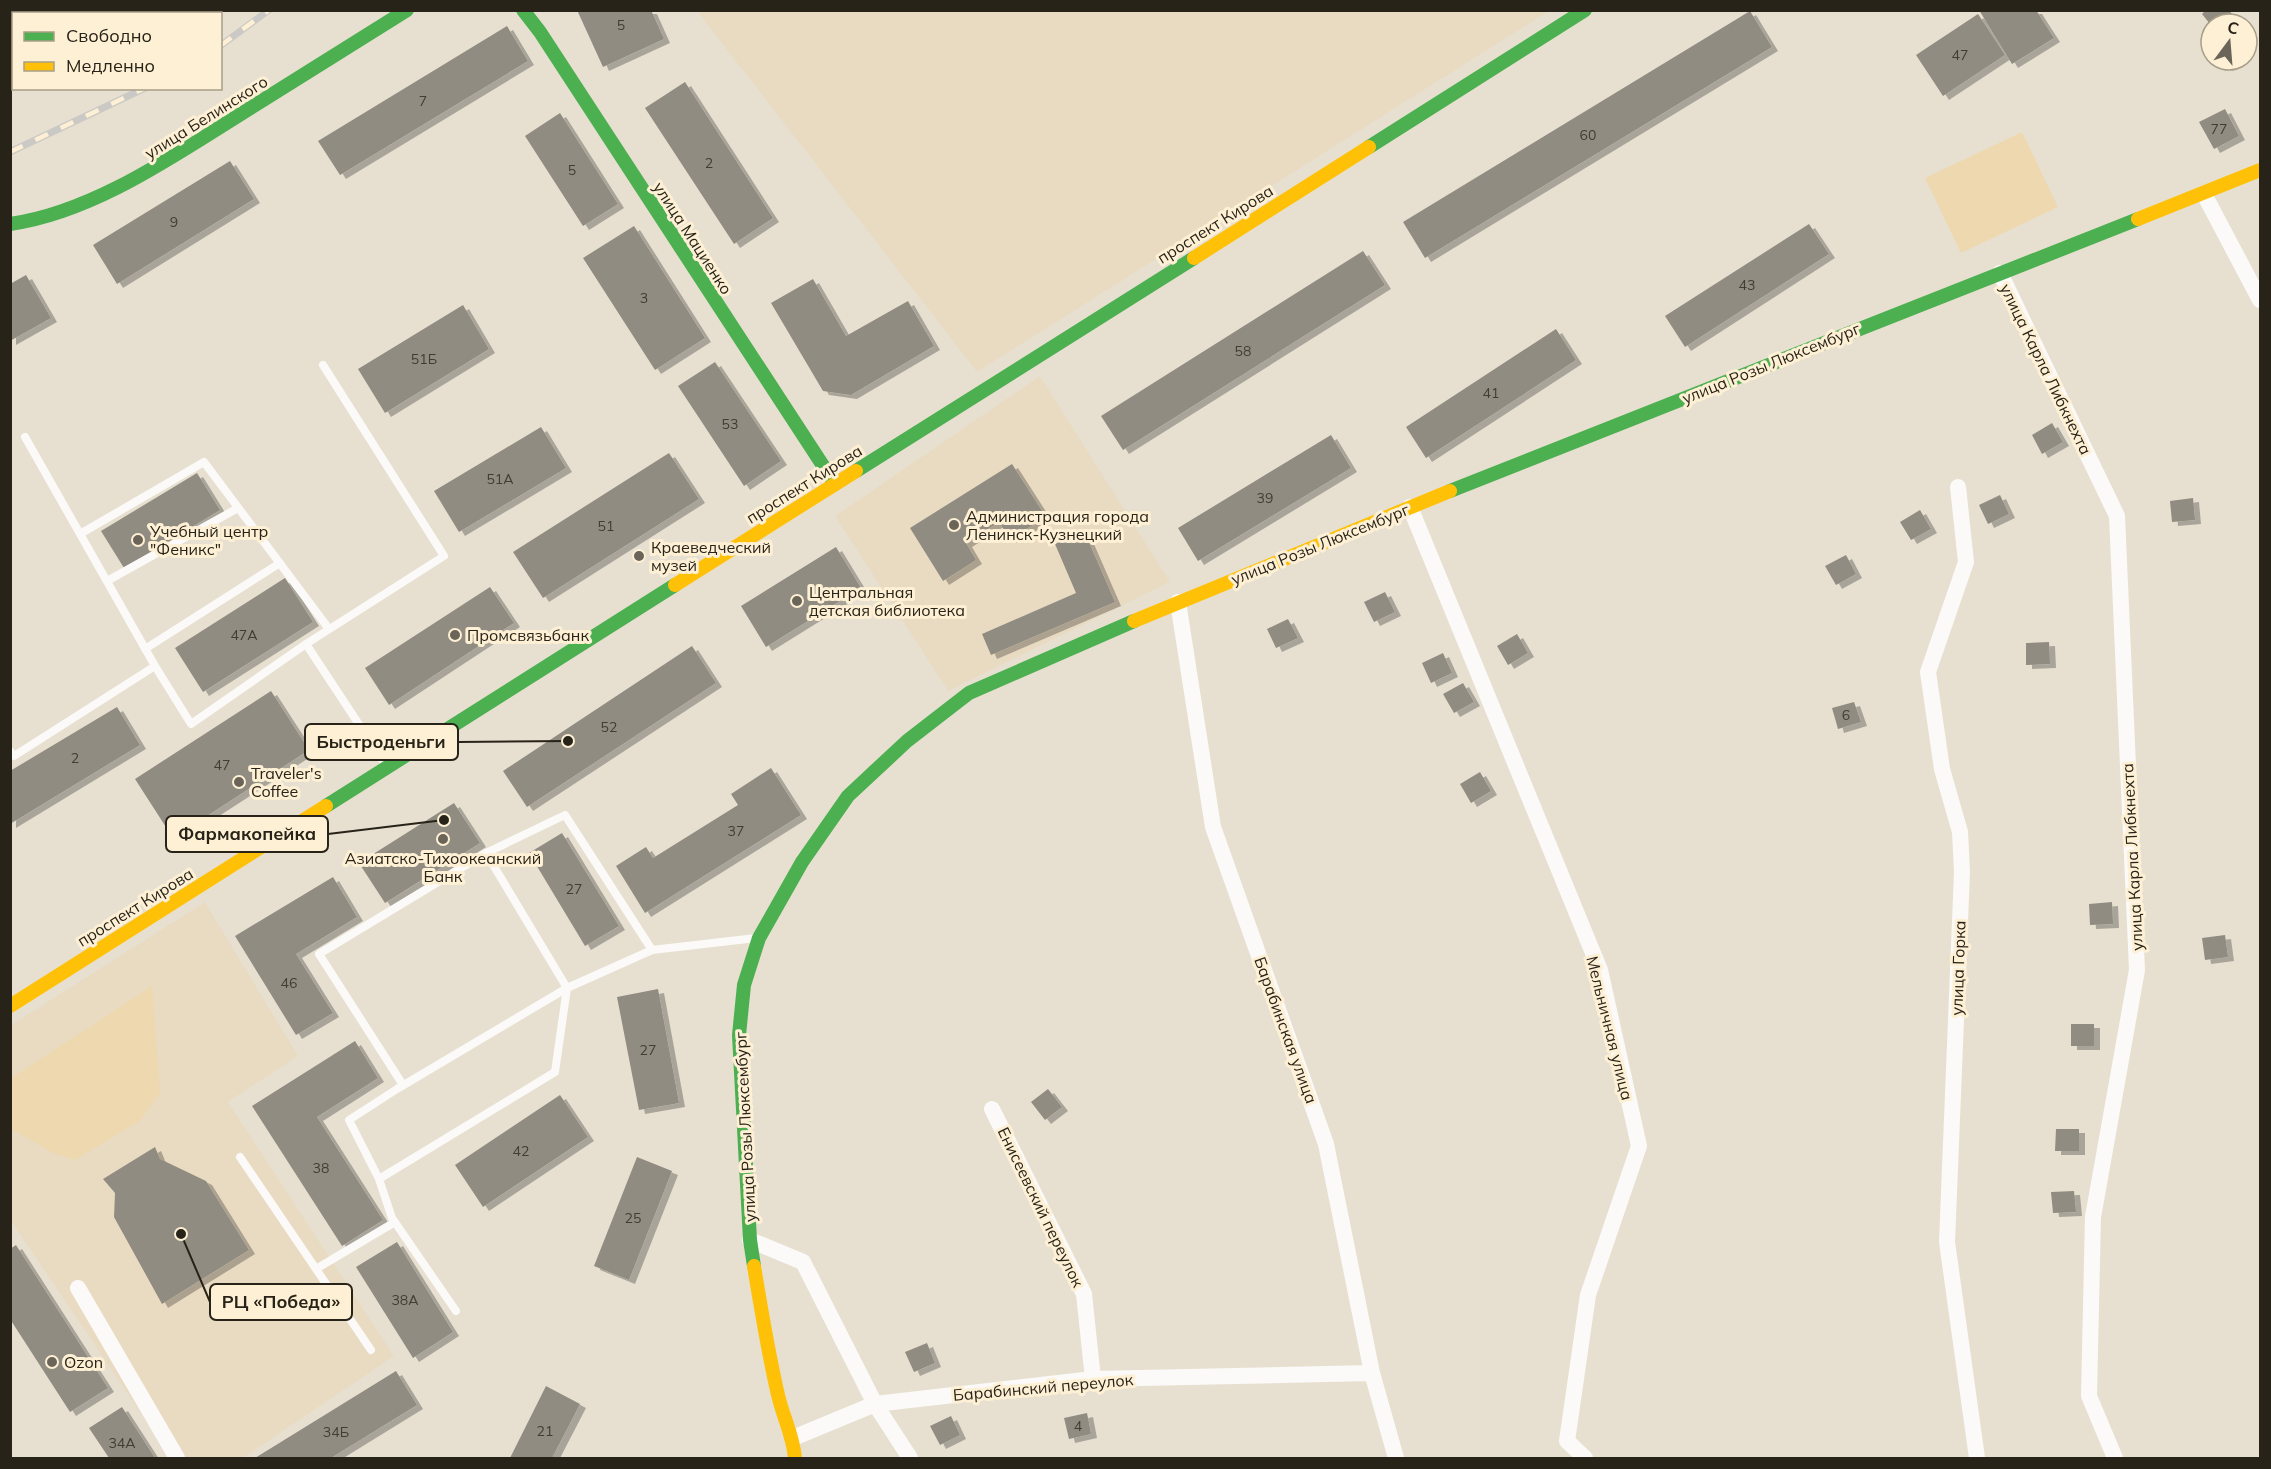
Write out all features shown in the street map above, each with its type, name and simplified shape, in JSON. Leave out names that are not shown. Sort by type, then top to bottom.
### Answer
[{"type":"street","name":"улица Белинского","points":[[10,224],[30,221],[78,204],[142,176],[407,10]]},
{"type":"street","name":"улица Мациенко","points":[[523,10],[540,32],[835,484]]},
{"type":"street","name":"проспект Кирова","points":[[10,1006],[1585,10]]},
{"type":"street","name":"улица Розы Люксембург","points":[[795,1458],[793,1438],[779,1398],[763,1323],[750,1240],[739,1035],[744,985],[759,938],[802,862],[848,796],[907,741],[969,693],[1178,602],[1410,507],[2260,170]]},
{"type":"street","points":[[2204,194],[2260,300]]},
{"type":"street","name":"улица Карла Либкнехта","points":[[2000,273],[2117,516],[2137,970],[2093,1217],[2089,1396],[2115,1458]]},
{"type":"street","name":"улица Горка","points":[[1958,487],[1966,562],[1928,672],[1942,769],[1960,832],[1962,872],[1947,1242],[1977,1458]]},
{"type":"street","name":"Мельничная улица","points":[[1410,507],[1600,970],[1639,1146],[1588,1295],[1567,1441],[1585,1458]]},
{"type":"street","name":"Барабинская улица","points":[[1178,602],[1214,827],[1326,1144],[1372,1373],[1396,1458]]},
{"type":"street","name":"Енисеевский переулок","points":[[992,1109],[1084,1294],[1093,1379]]},
{"type":"street","name":"улица Розы Люксембург","points":[[750,1240],[802,1262],[875,1404],[910,1458]]},
{"type":"street","points":[[78,1288],[177,1458]]},
{"type":"street","name":"Барабинский переулок","points":[[793,1438],[875,1404],[1093,1379],[1372,1373]]},
{"type":"lane","points":[[25,437],[145,649],[191,724],[306,644],[444,556],[323,365]]},
{"type":"lane","points":[[80,534],[204,462],[329,629]]},
{"type":"lane","points":[[107,581],[238,508]]},
{"type":"lane","points":[[145,649],[280,563]]},
{"type":"lane","points":[[306,644],[387,767]]},
{"type":"lane","points":[[10,751],[14,756],[155,666]]},
{"type":"lane","points":[[403,1085],[319,954],[486,853],[565,815],[652,950]]},
{"type":"lane","points":[[379,1179],[555,1072],[567,988],[486,853]]},
{"type":"lane","points":[[456,1311],[395,1222],[379,1179],[349,1120],[403,1085],[567,988],[652,950],[759,938]]},
{"type":"lane","points":[[240,1157],[371,1350]]},
{"type":"lane","points":[[316,1269],[395,1222]]},
{"type":"shaded area","points":[[11,10],[99,10],[97,12],[12,12],[11,59]]},
{"type":"shaded area","points":[[697,11],[1549,11],[977,372]]},
{"type":"shaded area","points":[[2022,132],[2058,207],[1961,253],[1925,178]]},
{"type":"shaded area","points":[[1040,376],[1170,582],[948,691],[835,516]]},
{"type":"shaded area","points":[[205,902],[298,1056],[228,1102],[394,1356],[243,1458],[171,1458],[11,1221],[11,1025]]},
{"type":"shaded area","points":[[152,986],[160,1093],[141,1120],[75,1160],[55,1154],[11,1129],[11,1078]]},
{"type":"building","points":[[577,10],[651,10],[664,39],[603,67]]},
{"type":"building","points":[[1979,10],[2036,10],[2054,38],[2012,64]]},
{"type":"building","points":[[2206,10],[2229,10],[2230,12],[2204,12]]},
{"type":"building","points":[[1750,11],[1772,47],[1425,258],[1403,222]]},
{"type":"building","points":[[1978,14],[2005,55],[1943,96],[1916,55]]},
{"type":"building","points":[[507,26],[528,61],[340,175],[318,141]]},
{"type":"building","points":[[685,82],[773,218],[734,244],[645,108]]},
{"type":"building","points":[[2225,109],[2239,136],[2214,149],[2199,122]]},
{"type":"building","points":[[560,113],[618,204],[583,226],[525,136]]},
{"type":"building","points":[[230,161],[254,199],[117,284],[93,245]]},
{"type":"building","points":[[1809,224],[1829,254],[1685,347],[1665,316]]},
{"type":"building","points":[[634,226],[705,338],[655,370],[583,258]]},
{"type":"building","points":[[1363,251],[1385,285],[1123,450],[1101,416]]},
{"type":"building","points":[[26,275],[51,318],[10,341],[10,284]]},
{"type":"building","points":[[813,279],[846,336],[908,301],[934,346],[851,395],[823,391],[771,303]]},
{"type":"building","points":[[463,305],[489,349],[385,413],[358,369]]},
{"type":"building","points":[[1556,329],[1576,360],[1426,458],[1406,427]]},
{"type":"building","points":[[715,362],[781,461],[744,486],[678,386]]},
{"type":"building","points":[[2052,423],[2063,442],[2042,454],[2032,435]]},
{"type":"building","points":[[541,427],[566,468],[459,532],[434,491]]},
{"type":"building","points":[[1331,435],[1351,468],[1198,561],[1178,528]]},
{"type":"building","points":[[669,453],[699,499],[543,598],[513,552]]},
{"type":"building","name":"Администрация города Ленинск-Кузнецкий","points":[[1012,464],[1046,517],[1010,539],[999,522],[966,543],[976,560],[943,581],[910,528]]},
{"type":"building","points":[[197,473],[220,510],[124,568],[101,531]]},
{"type":"building","points":[[2000,495],[2009,514],[1988,524],[1979,505]]},
{"type":"building","points":[[2193,498],[2195,520],[2172,522],[2170,501]]},
{"type":"building","points":[[1920,510],[1931,529],[1911,540],[1900,522]]},
{"type":"building","points":[[1084,531],[1115,602],[991,655],[982,634],[1076,593],[1055,544]]},
{"type":"building","points":[[836,547],[861,588],[766,647],[741,606]]},
{"type":"building","points":[[1846,555],[1856,574],[1836,585],[1825,566]]},
{"type":"building","points":[[285,578],[313,622],[203,692],[175,648]]},
{"type":"building","points":[[490,587],[514,623],[389,705],[365,668]]},
{"type":"building","points":[[1385,592],[1395,612],[1374,622],[1364,602]]},
{"type":"building","points":[[1288,619],[1298,638],[1276,648],[1267,629]]},
{"type":"building","points":[[1517,634],[1528,653],[1508,665],[1497,646]]},
{"type":"building","points":[[2049,642],[2050,664],[2026,665],[2026,643]]},
{"type":"building","points":[[692,646],[716,683],[527,807],[503,771]]},
{"type":"building","points":[[1443,653],[1452,673],[1431,683],[1422,663]]},
{"type":"building","points":[[1463,683],[1474,702],[1454,713],[1443,694]]},
{"type":"building","points":[[271,691],[309,750],[173,838],[135,779]]},
{"type":"building","points":[[1854,702],[1861,722],[1838,729],[1832,708]]},
{"type":"building","points":[[117,707],[140,745],[10,824],[10,771]]},
{"type":"building","points":[[771,768],[801,815],[645,913],[616,866],[646,847],[653,858],[738,805],[731,794]]},
{"type":"building","points":[[1480,772],[1491,791],[1471,803],[1460,784]]},
{"type":"building","points":[[454,803],[480,843],[385,903],[359,863]]},
{"type":"building","points":[[562,833],[619,926],[585,946],[529,853]]},
{"type":"building","points":[[333,877],[357,917],[296,954],[333,1013],[296,1035],[235,936]]},
{"type":"building","points":[[2112,902],[2113,924],[2090,925],[2089,904]]},
{"type":"building","points":[[2225,935],[2228,957],[2205,960],[2202,938]]},
{"type":"building","points":[[658,989],[679,1103],[639,1110],[617,997]]},
{"type":"building","points":[[2071,1024],[2094,1024],[2094,1046],[2071,1046]]},
{"type":"building","points":[[355,1041],[378,1078],[317,1117],[383,1220],[342,1246],[252,1106]]},
{"type":"building","points":[[1048,1089],[1062,1107],[1045,1120],[1031,1102]]},
{"type":"building","points":[[560,1095],[588,1137],[483,1207],[455,1165]]},
{"type":"building","points":[[2056,1129],[2079,1129],[2079,1151],[2055,1151]]},
{"type":"building","points":[[155,1147],[160,1159],[206,1181],[249,1250],[162,1304],[114,1217],[115,1193],[103,1179]]},
{"type":"building","points":[[637,1157],[672,1171],[629,1280],[594,1266]]},
{"type":"building","points":[[2074,1191],[2076,1212],[2053,1213],[2051,1192]]},
{"type":"building","points":[[397,1242],[453,1332],[413,1358],[356,1267]]},
{"type":"building","points":[[16,1245],[108,1388],[70,1412],[10,1319],[10,1249]]},
{"type":"building","points":[[927,1343],[935,1363],[914,1372],[905,1352]]},
{"type":"building","points":[[396,1371],[417,1405],[331,1458],[255,1458]]},
{"type":"building","points":[[546,1386],[580,1404],[552,1458],[510,1458]]},
{"type":"building","points":[[122,1407],[155,1458],[109,1458],[89,1428]]},
{"type":"building","points":[[1087,1413],[1091,1434],[1069,1439],[1064,1418]]},
{"type":"building","points":[[951,1416],[960,1435],[940,1445],[930,1426]]},
{"type":"railway","points":[[222,45],[269,10]]},
{"type":"railway","points":[[10,152],[141,90]]},
{"type":"traffic: fast","points":[[10,224],[70,209],[128,182],[184,150],[407,10]]},
{"type":"traffic: fast","points":[[523,10],[540,32],[835,484]]},
{"type":"traffic: fast","points":[[1369,147],[1585,10]]},
{"type":"traffic: fast","points":[[1450,491],[2138,219]]},
{"type":"traffic: fast","points":[[856,471],[1194,258]]},
{"type":"traffic: fast","points":[[326,806],[675,585]]},
{"type":"traffic: fast","points":[[754,1266],[750,1240],[739,1035],[744,985],[759,938],[802,862],[848,796],[907,741],[969,693],[1134,621]]},
{"type":"traffic: slow","points":[[1194,258],[1369,147]]},
{"type":"traffic: slow","points":[[2138,219],[2260,170]]},
{"type":"traffic: slow","points":[[675,585],[856,471]]},
{"type":"traffic: slow","points":[[1134,621],[1450,491]]},
{"type":"traffic: slow","points":[[10,1006],[326,806]]},
{"type":"traffic: slow","points":[[754,1266],[774,1379],[795,1458]]},
{"type":"place","name":"Администрация города Ленинск-Кузнецкий","points":[[954,525]]},
{"type":"place","name":"Учебный центр \"Феникс\"","points":[[138,540]]},
{"type":"place","name":"Краеведческий музей","points":[[639,556]]},
{"type":"place","name":"Центральная детская библиотека","points":[[797,601]]},
{"type":"place","name":"Промсвязьбанк","points":[[455,635]]},
{"type":"place","name":"Быстроденьги","points":[[568,741]]},
{"type":"place","name":"Traveler's Coffee","points":[[239,782]]},
{"type":"place","name":"Фармакопейка","points":[[444,820]]},
{"type":"place","name":"Азиатско-Тихоокеанский Банк","points":[[443,839]]},
{"type":"place","name":"РЦ «Победа»","points":[[181,1234]]},
{"type":"place","name":"Ozon","points":[[52,1362]]}]
